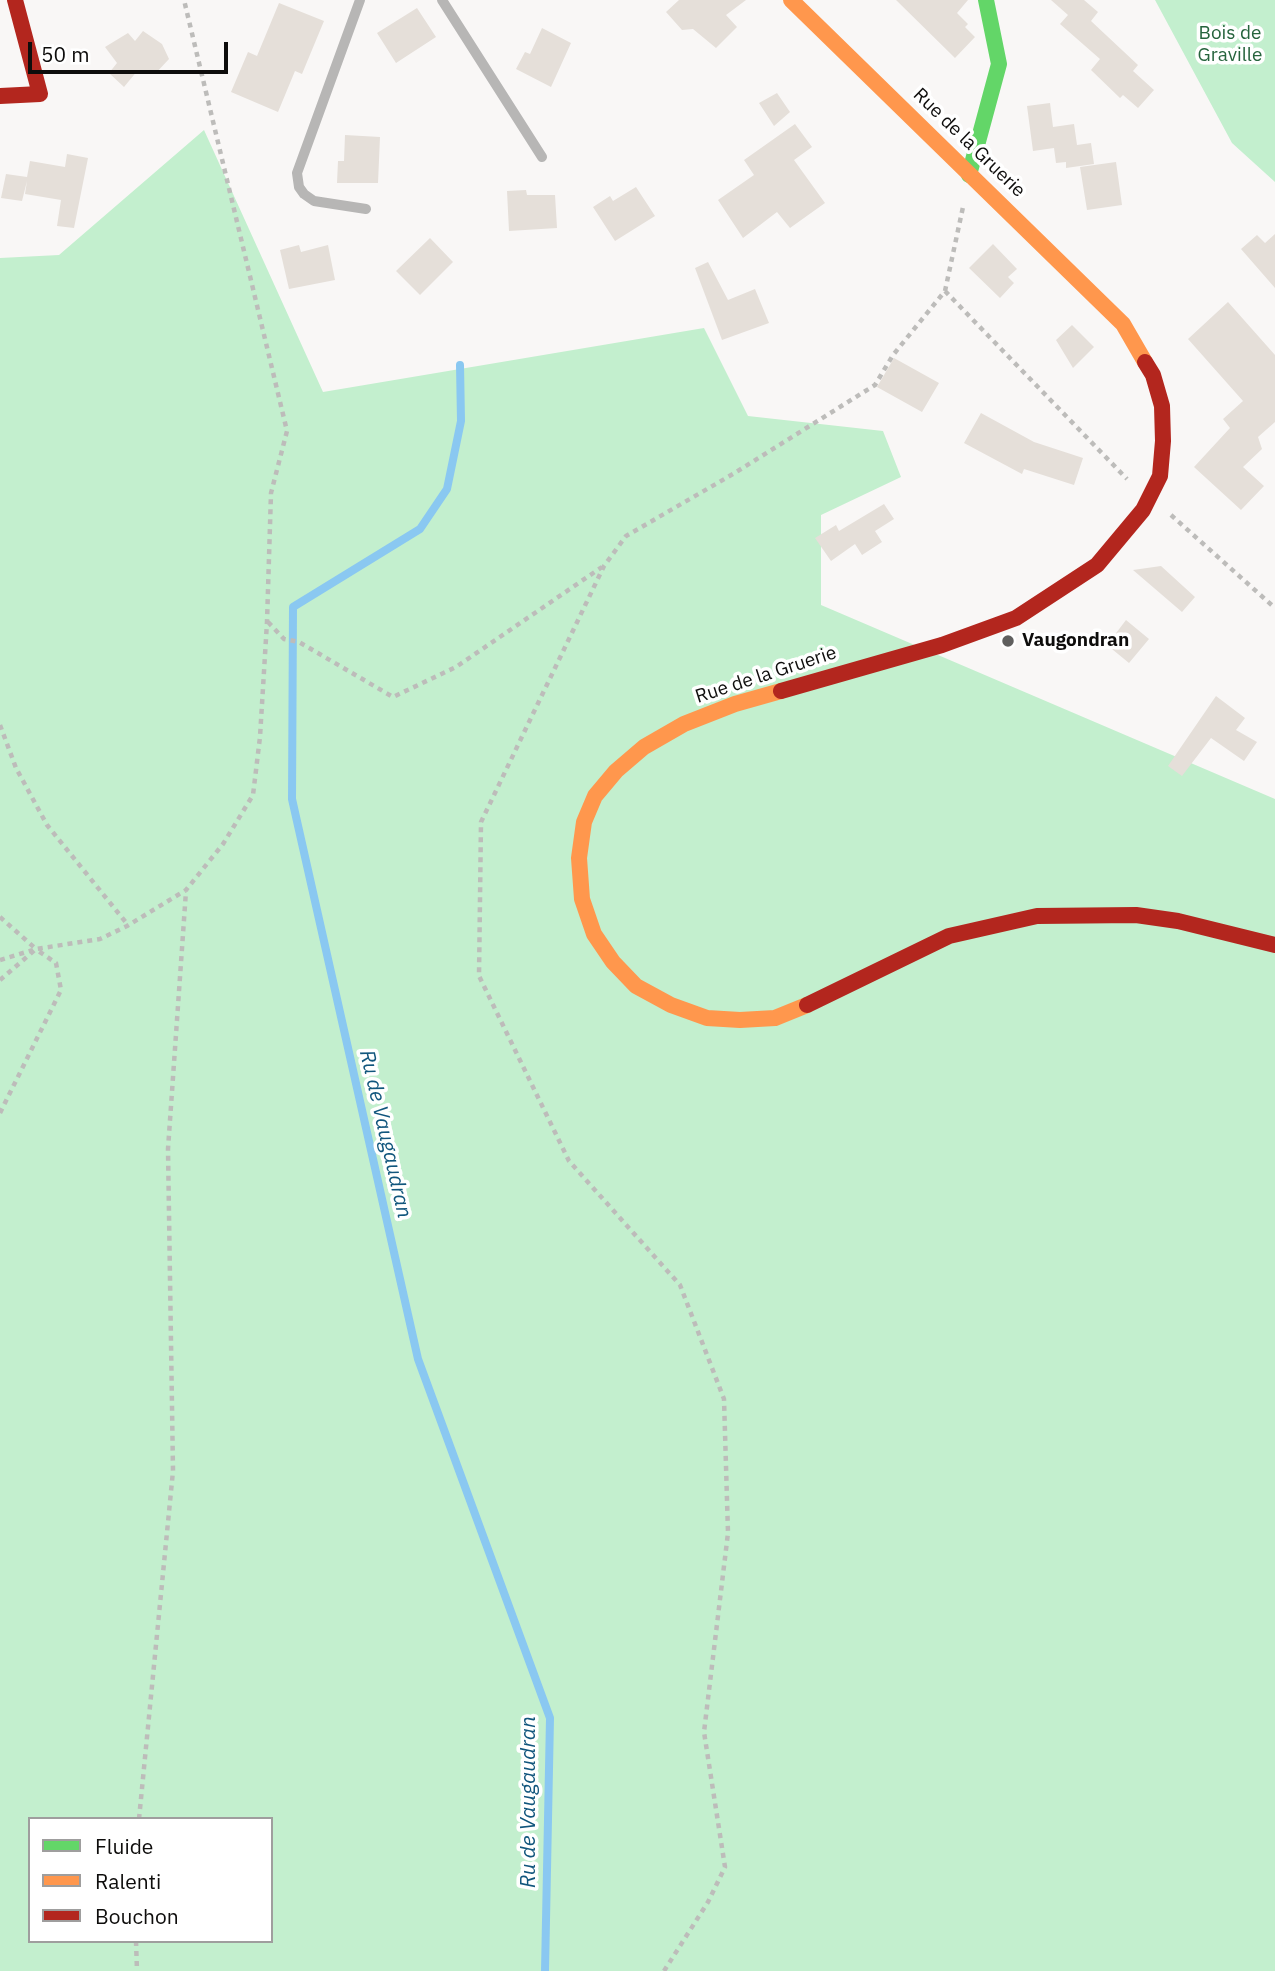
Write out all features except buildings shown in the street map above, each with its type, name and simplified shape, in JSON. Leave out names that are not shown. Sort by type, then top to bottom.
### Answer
[{"type":"street","points":[[0,96],[40,94],[15,0]]},
{"type":"street","name":"Rue de la Gruerie","points":[[791,0],[1123,324],[1153,375],[1162,407],[1160,476],[1151,496],[1126,532],[1097,565],[1016,618],[942,645],[734,704],[684,724],[644,747],[616,771],[595,796],[584,822],[579,858],[582,899],[594,934],[613,962],[636,986],[671,1005],[708,1018],[775,1018],[816,1001],[949,936],[1037,916],[1136,915],[1275,945]]},
{"type":"street","points":[[969,175],[999,64],[986,0]]},
{"type":"lane","points":[[360,0],[297,173],[299,187],[314,201],[366,209]]},
{"type":"lane","points":[[442,0],[542,157]]},
{"type":"path","points":[[0,960],[36,949],[100,939],[186,890],[223,844],[253,794],[260,737],[267,622],[271,494],[287,431],[184,0]]},
{"type":"path","points":[[945,291],[1137,490],[1151,496],[1275,608]]},
{"type":"path","points":[[267,622],[284,639],[299,642],[393,696],[456,667],[604,566]]},
{"type":"path","points":[[0,725],[16,768],[47,825],[128,925]]},
{"type":"path","points":[[139,1817],[173,1471],[168,1149],[186,890]]},
{"type":"path","points":[[0,917],[56,963],[61,990],[0,1113]]},
{"type":"path","points":[[0,981],[36,949]]},
{"type":"path","points":[[664,1971],[708,1902],[725,1867],[704,1732],[728,1534],[724,1399]]},
{"type":"path","points":[[136,1943],[137,1971]]},
{"type":"green space","name":"Bois de Graville","points":[[1155,0],[1275,0],[1275,182],[1232,143]]},
{"type":"green space","points":[[204,130],[323,392],[704,328],[748,416],[883,431],[901,477],[821,515],[821,605],[1275,799],[1275,1971],[0,1971],[0,258],[59,255]]},
{"type":"waterway","name":"Ru de Vaugaudran","points":[[460,365],[461,421],[447,489],[420,529],[293,607],[292,799],[418,1359],[550,1718],[545,1971]]},
{"type":"traffic: fast","points":[[969,175],[999,64],[986,0]]},
{"type":"traffic: slow","points":[[791,0],[1123,324],[1145,362]]},
{"type":"traffic: slow","points":[[781,691],[735,704],[684,724],[644,747],[616,771],[595,796],[584,822],[579,858],[582,899],[594,934],[613,962],[636,986],[671,1005],[707,1018],[740,1020],[775,1018],[807,1005]]},
{"type":"traffic: jam","points":[[0,96],[40,94],[15,0]]},
{"type":"traffic: jam","points":[[781,691],[942,645],[1016,618],[1097,565],[1143,510],[1160,476],[1162,406],[1153,375],[1145,362]]},
{"type":"traffic: jam","points":[[807,1005],[949,936],[1037,916],[1136,915],[1178,921],[1275,945]]},
{"type":"place","name":"Vaugondran","points":[[1008,641]]}]
